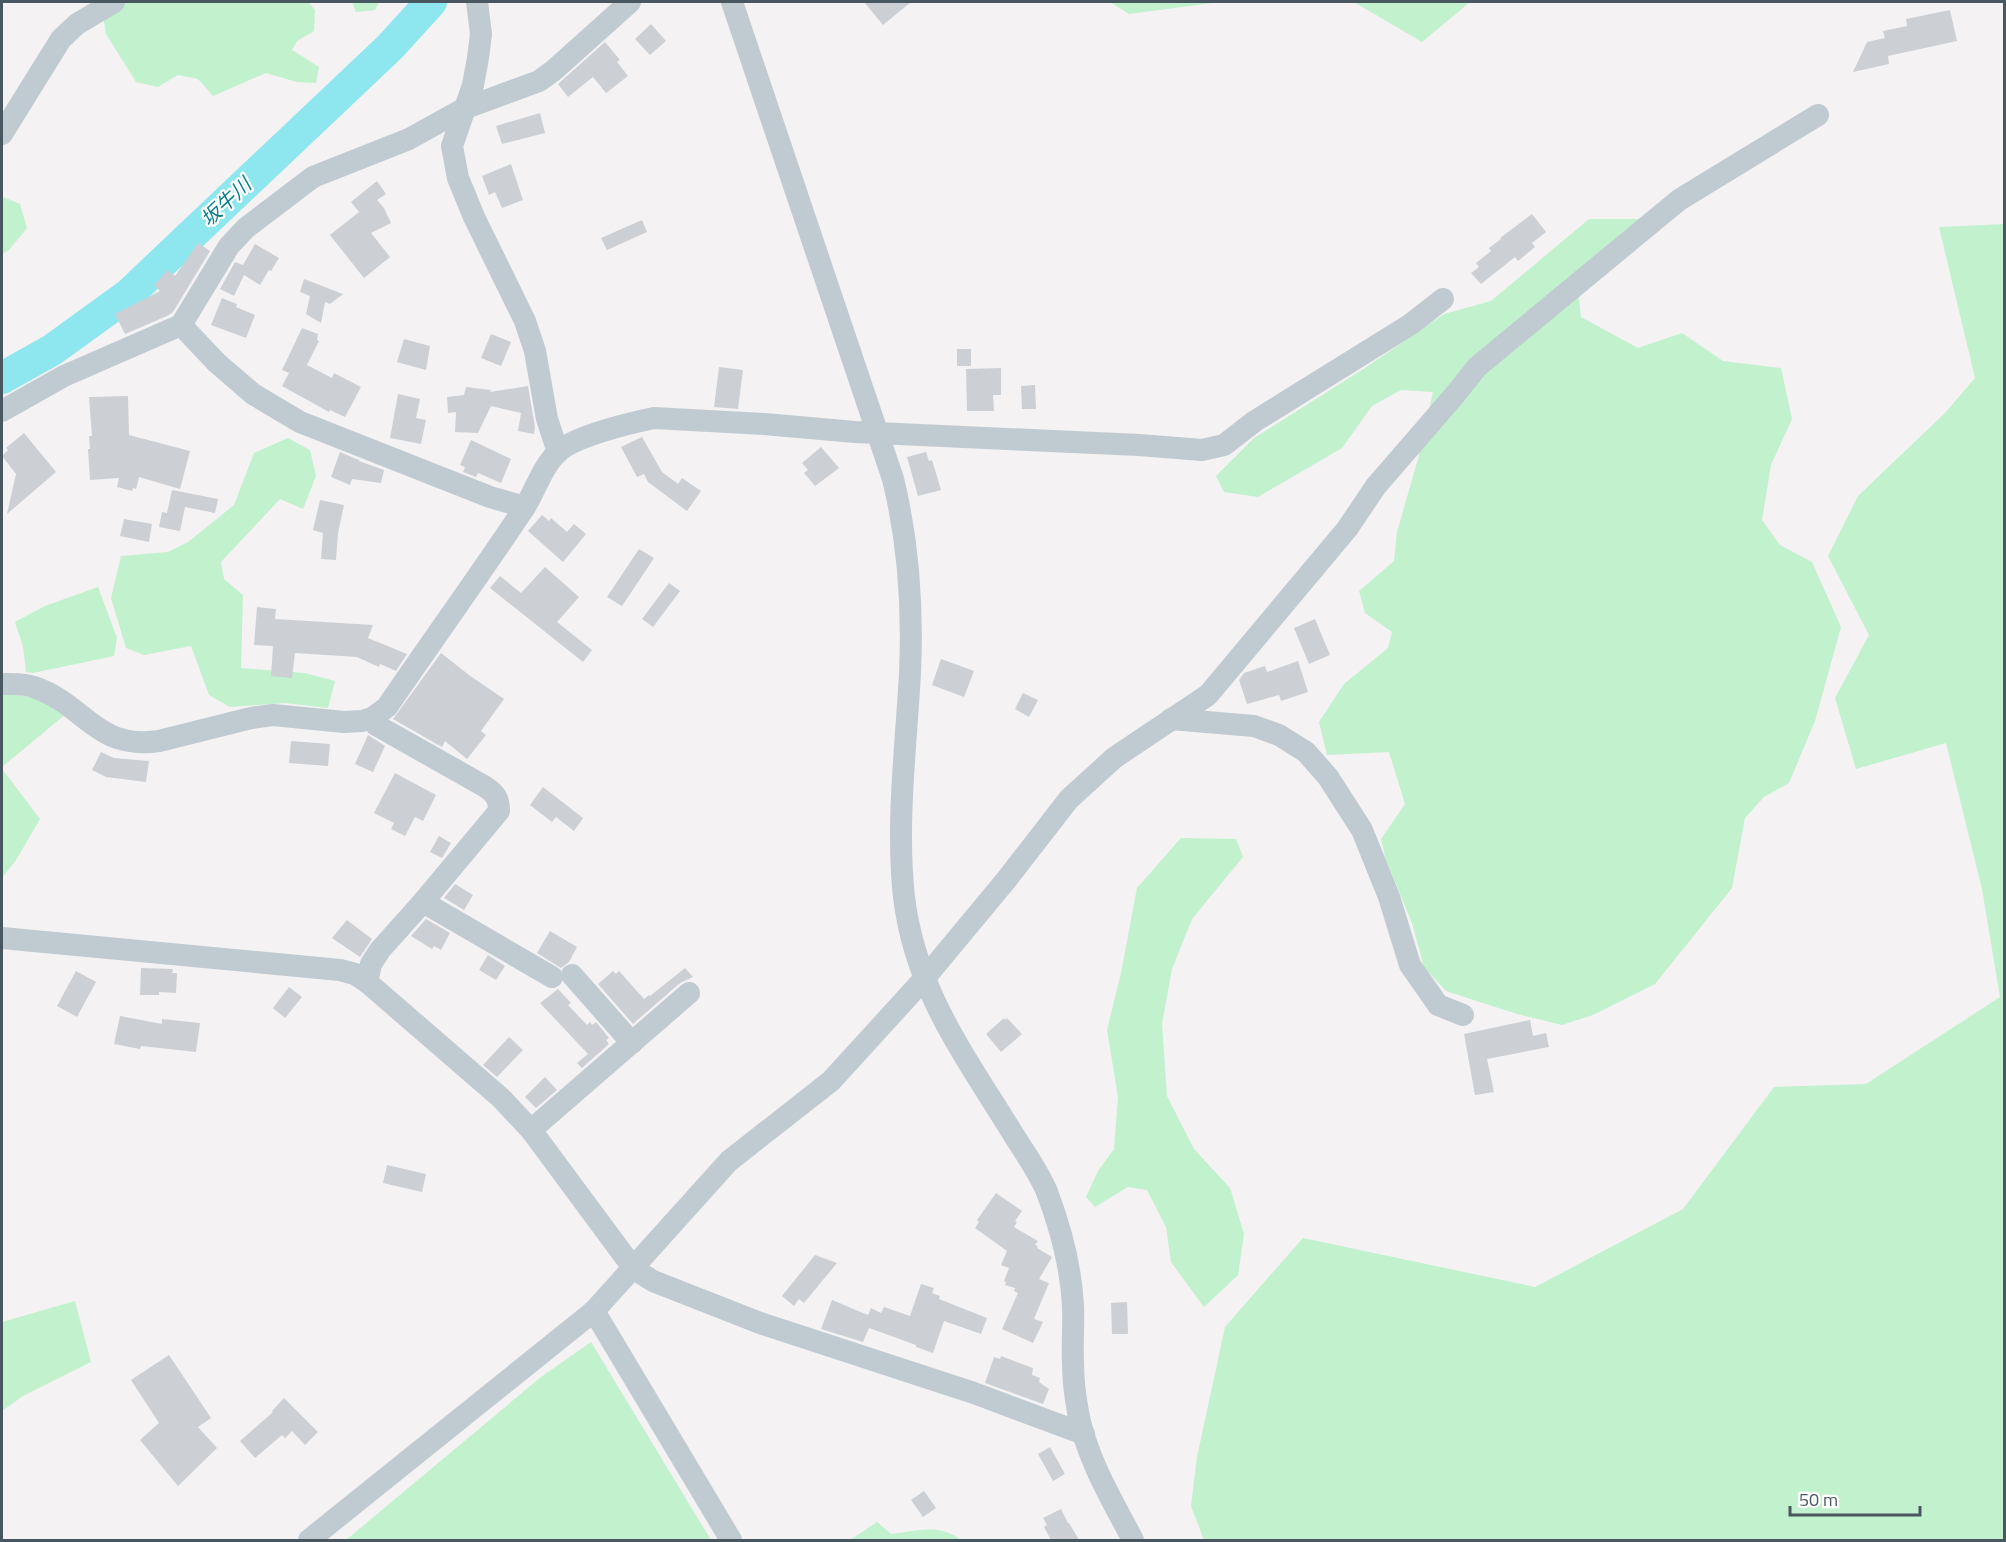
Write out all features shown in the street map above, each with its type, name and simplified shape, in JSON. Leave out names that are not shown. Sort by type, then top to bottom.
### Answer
[{"type":"street","points":[[2,134],[61,39],[76,24],[114,2]]},
{"type":"street","points":[[477,2],[481,34],[478,58],[473,85],[452,146],[458,178],[474,217],[525,321],[536,351],[547,419],[558,452]]},
{"type":"street","points":[[2,411],[64,376],[181,325],[229,246],[246,228],[313,177],[409,139],[464,110],[539,81],[630,2]]},
{"type":"street","points":[[732,2],[878,433],[900,508],[910,569],[910,671],[902,850],[904,897],[911,934],[924,979],[971,1069],[1046,1188],[1063,1237],[1071,1281],[1074,1308],[1073,1363],[1078,1413],[1083,1434],[1103,1483],[1133,1540]]},
{"type":"street","points":[[311,1540],[594,1311],[729,1161],[831,1081],[924,979],[1007,879],[1069,799],[1114,758],[1208,695],[1347,529],[1376,486],[1477,367],[1679,200],[1818,115]]},
{"type":"street","points":[[2,684],[33,686],[59,699],[109,737],[124,742],[159,741],[251,718],[273,715],[344,722],[372,718],[387,707],[525,507],[546,468],[558,452],[575,442],[654,418],[878,433],[1202,450],[1224,445],[1255,421],[1412,324],[1443,299]]},
{"type":"street","points":[[181,325],[217,363],[254,394],[300,422],[490,497],[525,507]]},
{"type":"street","points":[[367,982],[371,964],[380,950],[499,811],[499,800],[495,793],[376,725],[372,718]]},
{"type":"street","points":[[1172,719],[1254,726],[1279,735],[1306,752],[1328,777],[1362,830],[1389,897],[1410,965],[1438,1005],[1463,1015]]},
{"type":"street","points":[[423,902],[562,976],[632,1043]]},
{"type":"street","points":[[2,938],[340,970],[355,974],[501,1098],[531,1130],[634,1269],[653,1281],[760,1323],[974,1393],[1083,1434]]},
{"type":"street","points":[[531,1130],[689,993]]},
{"type":"street","points":[[594,1311],[731,1540]]},
{"type":"green space","points":[[128,2],[308,2],[315,10],[314,31],[297,41],[292,50],[319,67],[316,83],[297,82],[266,73],[213,96],[198,79],[178,75],[158,87],[136,82],[106,34],[103,15]]},
{"type":"green space","points":[[352,2],[379,2],[375,10],[356,12]]},
{"type":"green space","points":[[1110,2],[1220,2],[1129,14]]},
{"type":"green space","points":[[1354,2],[1470,2],[1422,42]]},
{"type":"green space","points":[[2,198],[20,204],[27,228],[9,250],[2,254]]},
{"type":"green space","points":[[1589,219],[1640,219],[1576,274],[1581,317],[1638,348],[1682,333],[1723,361],[1781,368],[1792,419],[1771,465],[1762,520],[1780,545],[1812,562],[1841,627],[1815,721],[1789,783],[1764,797],[1745,818],[1732,888],[1655,984],[1593,1015],[1562,1025],[1517,1014],[1446,991],[1424,967],[1412,923],[1386,860],[1381,839],[1405,804],[1389,752],[1327,755],[1319,722],[1344,684],[1388,648],[1392,632],[1365,613],[1359,591],[1394,561],[1397,532],[1418,459],[1433,392],[1401,390],[1372,406],[1342,448],[1258,497],[1224,492],[1216,476],[1254,438],[1365,368],[1444,314],[1491,301]]},
{"type":"green space","points":[[2004,224],[2004,1540],[1204,1540],[1191,1506],[1197,1457],[1225,1327],[1303,1238],[1535,1287],[1683,1209],[1774,1087],[1866,1084],[2000,997],[1982,889],[1946,743],[1856,769],[1835,698],[1869,635],[1828,556],[1858,496],[1945,413],[1975,378],[1939,227]]},
{"type":"green space","points":[[288,438],[310,450],[316,476],[303,509],[280,499],[221,562],[224,579],[243,595],[241,668],[305,673],[335,681],[328,708],[285,703],[230,707],[209,695],[191,646],[144,655],[126,648],[111,598],[121,556],[168,552],[188,542],[234,505],[254,453]]},
{"type":"green space","points":[[98,587],[117,638],[114,656],[33,673],[26,672],[23,646],[15,622],[45,606]]},
{"type":"green space","points":[[2,695],[36,698],[66,714],[2,767]]},
{"type":"green space","points":[[2,769],[40,819],[16,860],[2,878]]},
{"type":"green space","points":[[1181,838],[1236,839],[1243,857],[1192,919],[1172,969],[1162,1024],[1167,1096],[1194,1149],[1230,1188],[1244,1234],[1238,1275],[1204,1307],[1171,1262],[1166,1227],[1147,1190],[1128,1187],[1095,1207],[1086,1197],[1098,1171],[1114,1149],[1118,1097],[1107,1030],[1121,973],[1137,888]]},
{"type":"green space","points":[[75,1301],[91,1362],[23,1396],[2,1411],[2,1322]]},
{"type":"green space","points":[[591,1342],[711,1540],[346,1540],[541,1377]]},
{"type":"green space","points":[[877,1522],[891,1534],[936,1530],[945,1531],[961,1540],[850,1540]]},
{"type":"building","points":[[864,2],[911,2],[883,25]]},
{"type":"building","points":[[1950,10],[1957,41],[1888,56],[1889,64],[1853,72],[1867,42],[1885,38],[1883,31],[1907,26],[1906,19]]},
{"type":"building","points":[[651,24],[666,41],[650,55],[635,39]]},
{"type":"building","points":[[605,42],[620,60],[617,62],[628,76],[606,93],[593,77],[568,97],[558,84]]},
{"type":"building","points":[[540,113],[545,133],[502,144],[496,126]]},
{"type":"building","points":[[511,164],[523,200],[502,208],[495,192],[489,195],[482,176]]},
{"type":"building","points":[[377,181],[386,194],[377,200],[384,208],[391,223],[371,233],[390,257],[364,278],[330,235],[359,212],[351,202]]},
{"type":"building","points":[[1532,214],[1546,232],[1532,243],[1535,247],[1518,261],[1515,257],[1481,284],[1471,273],[1479,267],[1476,263],[1491,251],[1489,248],[1500,238]]},
{"type":"building","points":[[642,220],[647,232],[607,250],[601,238]]},
{"type":"building","points":[[198,243],[210,251],[173,312],[125,334],[115,314],[160,291],[154,285],[168,270],[175,276]]},
{"type":"building","points":[[255,244],[279,258],[271,271],[269,270],[260,285],[244,275],[234,296],[220,289],[235,262],[243,265]]},
{"type":"building","points":[[304,279],[343,294],[330,304],[325,302],[321,323],[306,314],[310,296],[300,292]]},
{"type":"building","points":[[222,298],[255,315],[246,338],[211,325]]},
{"type":"building","points":[[302,328],[318,334],[317,340],[319,341],[307,365],[332,378],[334,373],[361,387],[345,417],[330,410],[329,412],[282,386],[289,373],[282,370]]},
{"type":"building","points":[[491,334],[511,342],[501,366],[481,358]]},
{"type":"building","points":[[404,339],[430,346],[426,370],[397,362]]},
{"type":"building","points":[[957,349],[971,349],[971,366],[957,366]]},
{"type":"building","points":[[719,367],[743,370],[738,409],[714,407]]},
{"type":"building","points":[[1001,368],[1001,395],[993,395],[994,411],[967,411],[966,369]]},
{"type":"building","points":[[1035,385],[1036,409],[1022,409],[1021,386]]},
{"type":"building","points":[[528,386],[535,427],[534,434],[518,431],[521,413],[491,406],[478,433],[455,432],[456,412],[448,413],[447,397],[464,395],[466,387],[491,390],[490,392]]},
{"type":"building","points":[[398,394],[420,399],[416,418],[426,420],[421,444],[390,438]]},
{"type":"building","points":[[128,396],[129,435],[190,451],[180,489],[139,477],[136,489],[133,488],[132,491],[117,487],[119,478],[90,480],[88,449],[90,449],[89,436],[92,436],[89,397]]},
{"type":"building","points":[[24,433],[56,472],[7,514],[16,474],[2,456],[8,450],[6,448]]},
{"type":"building","points":[[642,437],[662,472],[678,484],[682,478],[701,491],[687,511],[648,482],[644,474],[637,477],[621,447]]},
{"type":"building","points":[[471,440],[511,459],[501,483],[478,473],[476,477],[463,472],[465,467],[460,465]]},
{"type":"building","points":[[821,447],[839,468],[815,486],[804,473],[808,470],[802,463]]},
{"type":"building","points":[[340,452],[384,470],[381,483],[352,479],[350,485],[331,477]]},
{"type":"building","points":[[926,452],[929,461],[932,460],[941,490],[918,496],[907,457]]},
{"type":"building","points":[[172,490],[218,499],[215,513],[185,507],[180,531],[159,527],[162,512],[167,513]]},
{"type":"building","points":[[320,500],[344,505],[338,533],[336,560],[321,559],[323,533],[313,530]]},
{"type":"building","points":[[542,515],[549,521],[551,518],[567,532],[574,524],[586,534],[563,562],[528,531]]},
{"type":"building","points":[[124,519],[152,524],[149,542],[120,536]]},
{"type":"building","points":[[639,549],[654,558],[622,606],[607,597]]},
{"type":"building","points":[[545,567],[579,597],[557,622],[592,650],[583,662],[490,588],[500,576],[521,593]]},
{"type":"building","points":[[669,583],[680,591],[653,627],[642,619]]},
{"type":"building","points":[[257,607],[276,609],[275,619],[373,625],[368,638],[407,654],[396,671],[380,664],[379,667],[357,657],[295,653],[292,678],[271,676],[273,646],[254,645]]},
{"type":"building","points":[[1315,619],[1330,655],[1309,664],[1294,628]]},
{"type":"building","points":[[441,653],[504,699],[481,731],[486,735],[467,759],[445,741],[442,747],[393,719]]},
{"type":"building","points":[[941,659],[974,671],[964,697],[932,685]]},
{"type":"building","points":[[1298,661],[1308,692],[1281,701],[1279,695],[1247,704],[1239,680],[1244,673],[1265,666],[1267,672]]},
{"type":"building","points":[[1023,693],[1038,700],[1029,717],[1015,709]]},
{"type":"building","points":[[368,735],[385,746],[373,772],[355,764]]},
{"type":"building","points":[[291,741],[330,744],[328,766],[289,763]]},
{"type":"building","points":[[101,752],[114,758],[149,761],[146,782],[106,777],[92,770]]},
{"type":"building","points":[[395,773],[436,795],[423,821],[415,817],[405,836],[391,829],[394,823],[374,813]]},
{"type":"building","points":[[543,787],[583,818],[574,831],[556,817],[552,822],[530,805]]},
{"type":"building","points":[[439,836],[451,843],[442,858],[430,852]]},
{"type":"building","points":[[455,884],[473,895],[464,910],[444,898]]},
{"type":"building","points":[[426,919],[450,933],[441,950],[434,946],[432,949],[411,936]]},
{"type":"building","points":[[347,920],[372,939],[360,957],[332,938]]},
{"type":"building","points":[[550,931],[577,947],[569,962],[561,968],[537,953]]},
{"type":"building","points":[[488,955],[505,966],[496,980],[479,970]]},
{"type":"building","points":[[141,968],[173,969],[172,973],[177,973],[176,993],[159,992],[159,995],[140,995]]},
{"type":"building","points":[[685,968],[693,977],[680,983],[633,1024],[598,984],[613,971],[616,974],[619,971],[644,999]]},
{"type":"building","points":[[76,971],[96,982],[77,1017],[57,1006]]},
{"type":"building","points":[[289,987],[302,997],[285,1018],[273,1008]]},
{"type":"building","points":[[558,989],[571,1003],[568,1005],[587,1025],[590,1022],[592,1025],[596,1022],[609,1038],[606,1040],[609,1044],[582,1068],[577,1063],[588,1054],[540,1003]]},
{"type":"building","points":[[120,1016],[162,1024],[162,1019],[200,1023],[196,1052],[141,1046],[140,1049],[114,1044]]},
{"type":"building","points":[[1004,1018],[1005,1020],[1007,1018],[1022,1034],[1001,1052],[986,1034]]},
{"type":"building","points":[[1530,1020],[1533,1036],[1546,1033],[1549,1047],[1487,1059],[1494,1092],[1475,1095],[1464,1034]]},
{"type":"building","points":[[509,1037],[523,1050],[497,1077],[483,1065]]},
{"type":"building","points":[[545,1077],[557,1090],[536,1108],[525,1097]]},
{"type":"building","points":[[387,1165],[426,1174],[422,1192],[383,1183]]},
{"type":"building","points":[[996,1193],[1022,1211],[1014,1227],[1038,1241],[1035,1245],[1038,1246],[1037,1248],[1052,1257],[1039,1279],[1049,1283],[1034,1319],[1043,1322],[1033,1343],[1002,1329],[1018,1293],[1014,1291],[1015,1288],[1005,1285],[1004,1281],[1009,1268],[1001,1265],[1007,1251],[975,1228],[979,1222],[977,1220]]},
{"type":"building","points":[[815,1255],[837,1263],[804,1303],[799,1299],[794,1306],[782,1296]]},
{"type":"building","points":[[921,1284],[934,1288],[932,1293],[940,1296],[939,1299],[987,1318],[981,1334],[944,1321],[933,1353],[869,1328],[863,1342],[821,1329],[832,1300],[868,1315],[871,1308],[881,1313],[884,1307],[910,1316]]},
{"type":"building","points":[[1127,1302],[1128,1334],[1112,1334],[1111,1303]]},
{"type":"building","points":[[169,1355],[211,1418],[198,1427],[217,1448],[178,1486],[140,1440],[159,1423],[131,1380]]},
{"type":"building","points":[[1001,1356],[1033,1368],[1032,1375],[1040,1378],[1039,1382],[1049,1389],[1043,1404],[985,1383],[994,1357],[1000,1359]]},
{"type":"building","points":[[284,1398],[318,1432],[305,1445],[292,1431],[285,1438],[282,1435],[255,1458],[240,1441],[273,1412]]},
{"type":"building","points":[[1050,1447],[1065,1474],[1053,1481],[1038,1454]]},
{"type":"building","points":[[924,1491],[936,1508],[923,1517],[911,1500]]},
{"type":"building","points":[[1061,1509],[1079,1540],[1051,1540],[1044,1527],[1047,1525],[1043,1518]]},
{"type":"waterway","name":"坂牛川","points":[[2,378],[52,350],[128,295],[390,47],[431,2]]}]
